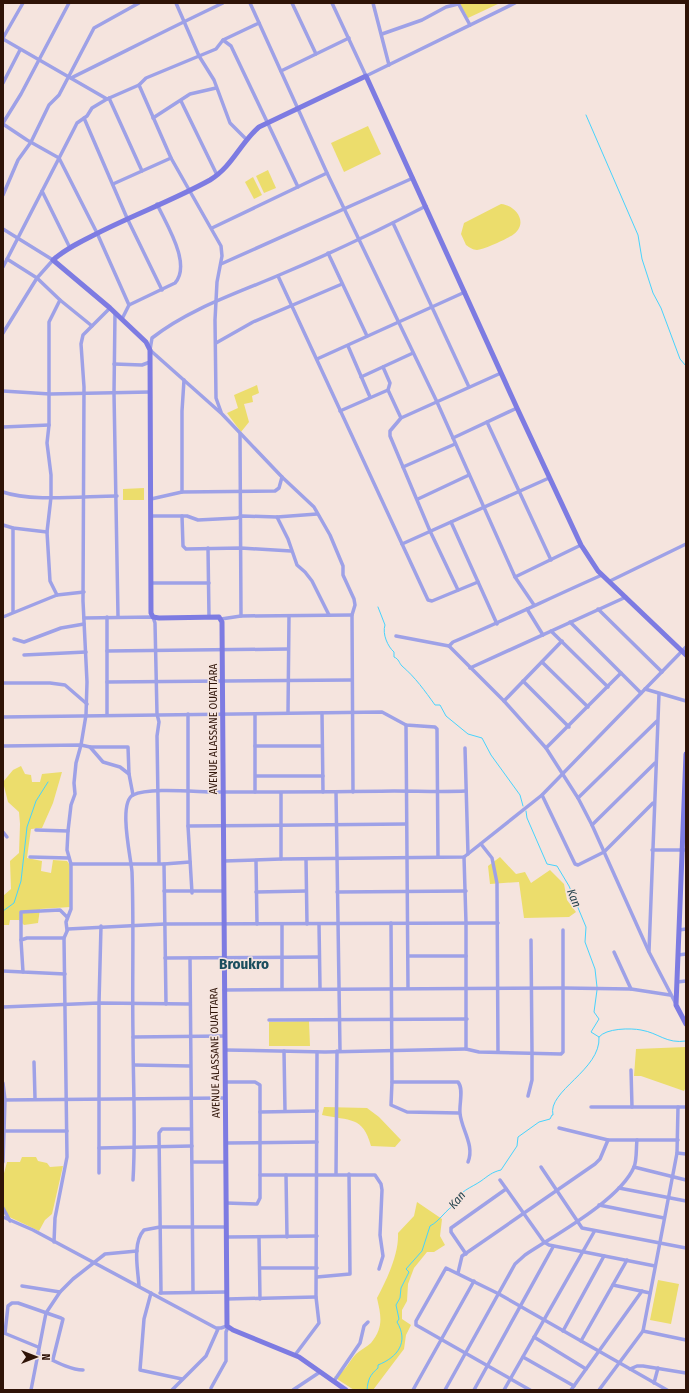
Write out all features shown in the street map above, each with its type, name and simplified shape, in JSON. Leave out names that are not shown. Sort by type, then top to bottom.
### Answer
[{"type":"street","points":[[23,3],[3,38],[39,61],[70,76],[108,98],[142,171]]},
{"type":"street","points":[[69,3],[39,61],[3,125],[59,158],[97,233],[129,305]]},
{"type":"street","points":[[3,195],[18,160],[30,142],[49,105],[59,94],[70,76],[94,28],[140,3]]},
{"type":"street","points":[[176,3],[199,56],[214,80],[230,123],[247,140]]},
{"type":"street","points":[[70,76],[130,50],[184,21],[223,3]]},
{"type":"street","points":[[250,3],[327,173],[360,238],[437,402],[515,577],[534,605]]},
{"type":"street","points":[[292,3],[316,54]]},
{"type":"street","points":[[332,3],[581,545],[602,575],[684,649],[686,656]]},
{"type":"street","points":[[373,3],[389,65]]},
{"type":"street","points":[[3,333],[37,278],[53,260],[70,248],[127,218],[188,191],[217,175],[234,158],[251,134],[268,122],[515,3]]},
{"type":"street","points":[[382,34],[422,20],[446,7],[458,4],[470,25]]},
{"type":"street","points":[[3,267],[17,237],[74,129],[92,108],[108,98],[139,85],[146,78],[216,49],[223,40],[259,23]]},
{"type":"street","points":[[281,71],[349,38]]},
{"type":"street","points":[[223,40],[231,46],[298,187]]},
{"type":"street","points":[[3,83],[20,50]]},
{"type":"street","points":[[139,85],[171,158],[188,191],[212,228],[221,246],[221,264],[215,302],[216,398],[222,414]]},
{"type":"street","points":[[153,118],[190,94],[216,88]]},
{"type":"street","points":[[181,101],[217,175]]},
{"type":"street","points":[[84,118],[127,218],[162,290]]},
{"type":"street","points":[[112,184],[171,158]]},
{"type":"street","points":[[212,228],[327,173]]},
{"type":"street","points":[[221,264],[413,178]]},
{"type":"street","points":[[42,191],[70,248]]},
{"type":"street","points":[[122,319],[129,305],[162,290],[178,280],[181,259],[158,204]]},
{"type":"street","points":[[159,863],[157,736],[159,722],[157,714],[155,622],[150,609],[150,350],[152,338],[157,333],[215,302],[278,276],[393,223],[426,206]]},
{"type":"street","points":[[393,223],[469,387]]},
{"type":"street","points":[[3,229],[53,260],[110,308],[146,342],[150,350],[222,414],[282,477],[307,499],[317,514],[334,545],[343,566],[343,575],[354,599],[355,605],[352,615],[351,680],[353,713],[353,792]]},
{"type":"street","points":[[328,253],[367,336]]},
{"type":"street","points":[[7,259],[37,278],[60,300],[92,326]]},
{"type":"street","points":[[278,276],[428,600],[432,601],[478,582]]},
{"type":"street","points":[[216,343],[253,322],[342,284]]},
{"type":"street","points":[[317,359],[465,292]]},
{"type":"street","points":[[57,595],[50,581],[47,532],[52,497],[47,443],[50,394],[49,322],[60,300]]},
{"type":"street","points":[[54,1242],[55,1218],[68,1157],[64,938],[67,930],[68,917],[71,910],[72,864],[67,850],[68,831],[71,804],[75,794],[74,783],[76,763],[81,745],[86,715],[83,496],[84,393],[80,344],[83,335],[110,308]]},
{"type":"street","points":[[115,313],[114,393],[118,616]]},
{"type":"street","points":[[3,322],[7,325]]},
{"type":"street","points":[[348,346],[370,397]]},
{"type":"street","points":[[361,377],[413,353]]},
{"type":"street","points":[[114,364],[142,364],[150,362]]},
{"type":"street","points":[[383,367],[390,383],[388,390],[402,418]]},
{"type":"street","points":[[458,590],[430,531],[390,433],[402,418],[501,373]]},
{"type":"street","points":[[182,492],[182,411],[184,379]]},
{"type":"street","points":[[340,411],[388,390]]},
{"type":"street","points":[[3,391],[50,394],[150,392]]},
{"type":"street","points":[[453,438],[517,408]]},
{"type":"street","points":[[487,422],[551,560]]},
{"type":"street","points":[[3,427],[49,425]]},
{"type":"street","points":[[240,434],[242,516],[241,616]]},
{"type":"street","points":[[403,467],[455,444]]},
{"type":"street","points":[[418,499],[469,475]]},
{"type":"street","points":[[150,499],[182,492],[276,491],[279,488],[282,477]]},
{"type":"street","points":[[402,544],[549,478]]},
{"type":"street","points":[[3,492],[18,495],[52,497],[117,496]]},
{"type":"street","points":[[151,516],[182,516],[200,520],[237,518],[242,516],[277,517],[317,514]]},
{"type":"street","points":[[182,516],[184,548],[241,548],[291,551]]},
{"type":"street","points":[[277,517],[288,539],[297,565],[312,581],[328,615]]},
{"type":"street","points":[[451,522],[497,624]]},
{"type":"street","points":[[3,525],[13,528],[47,532]]},
{"type":"street","points":[[13,528],[13,612]]},
{"type":"street","points":[[610,581],[686,544]]},
{"type":"street","points":[[515,577],[581,545]]},
{"type":"street","points":[[208,548],[208,617]]},
{"type":"street","points":[[449,646],[453,642],[497,624],[534,605],[602,575]]},
{"type":"street","points":[[151,583],[209,582]]},
{"type":"street","points":[[3,617],[57,595],[84,592]]},
{"type":"street","points":[[470,668],[626,597]]},
{"type":"street","points":[[527,609],[543,634]]},
{"type":"street","points":[[598,609],[662,672]]},
{"type":"street","points":[[84,618],[118,616],[208,617],[221,619],[241,616],[352,615]]},
{"type":"street","points":[[288,713],[289,616]]},
{"type":"street","points":[[107,617],[107,715]]},
{"type":"street","name":"AVENUE ALASSANE OUATTARA","points":[[221,619],[228,1326]]},
{"type":"street","points":[[570,622],[641,693]]},
{"type":"street","points":[[14,639],[24,642],[61,628],[84,624]]},
{"type":"street","points":[[551,631],[608,687]]},
{"type":"street","points":[[396,636],[449,646],[504,701],[546,748],[578,798],[592,825],[649,952],[686,1024]]},
{"type":"street","points":[[504,701],[562,641]]},
{"type":"street","points":[[107,651],[288,649]]},
{"type":"street","points":[[224,861],[464,857],[542,794],[684,649]]},
{"type":"street","points":[[24,655],[86,652]]},
{"type":"street","points":[[542,662],[588,707]]},
{"type":"street","points":[[546,748],[569,727],[621,673]]},
{"type":"street","points":[[107,682],[351,680]]},
{"type":"street","points":[[523,681],[569,727]]},
{"type":"street","points":[[3,683],[50,683],[64,685],[86,704]]},
{"type":"street","points":[[645,689],[686,701]]},
{"type":"street","points":[[649,952],[658,694]]},
{"type":"street","points":[[3,717],[382,712],[406,725],[435,727],[437,729],[438,857]]},
{"type":"street","points":[[322,713],[323,792]]},
{"type":"street","points":[[188,714],[188,826],[192,892]]},
{"type":"street","points":[[255,792],[256,714]]},
{"type":"street","points":[[578,798],[657,721]]},
{"type":"street","points":[[406,725],[408,988]]},
{"type":"street","points":[[3,746],[81,745],[90,747],[128,747],[129,774],[133,795]]},
{"type":"street","points":[[255,746],[322,746]]},
{"type":"street","points":[[90,747],[103,762],[120,767],[129,774]]},
{"type":"street","points":[[465,748],[468,854]]},
{"type":"street","points":[[676,1005],[680,904],[684,875],[686,754]]},
{"type":"street","points":[[592,825],[655,763]]},
{"type":"street","points":[[256,776],[323,776]]},
{"type":"street","points":[[133,1180],[135,1146],[133,1037],[134,924],[132,865],[128,844],[126,812],[129,800],[133,795],[158,790],[188,792],[281,793],[466,791]]},
{"type":"street","points":[[336,792],[338,988],[336,1174]]},
{"type":"street","points":[[281,793],[281,859]]},
{"type":"street","points":[[542,794],[574,864],[578,865],[604,852],[653,803]]},
{"type":"street","points":[[188,826],[406,824]]},
{"type":"street","points":[[36,830],[68,831]]},
{"type":"street","points":[[3,832],[7,837]]},
{"type":"street","points":[[481,844],[490,855],[494,866],[497,883],[499,988],[498,1052]]},
{"type":"street","points":[[652,850],[684,850]]},
{"type":"street","points":[[30,857],[69,858]]},
{"type":"street","points":[[464,857],[466,891],[466,1049]]},
{"type":"street","points":[[306,859],[307,924]]},
{"type":"street","points":[[256,861],[257,924]]},
{"type":"street","points":[[72,864],[132,865],[190,862]]},
{"type":"street","points":[[164,864],[164,958],[166,1004]]},
{"type":"street","points":[[164,891],[224,891]]},
{"type":"street","points":[[256,892],[306,891]]},
{"type":"street","points":[[337,892],[466,891]]},
{"type":"street","points":[[680,904],[686,903]]},
{"type":"street","points":[[22,972],[21,912],[60,910],[68,917]]},
{"type":"street","points":[[67,930],[134,924],[498,922]]},
{"type":"street","points":[[391,923],[391,1105],[407,1112],[460,1113]]},
{"type":"street","points":[[282,924],[282,988]]},
{"type":"street","points":[[319,924],[320,988]]},
{"type":"street","points":[[99,1173],[99,1003],[101,926]]},
{"type":"street","points":[[679,930],[686,929]]},
{"type":"street","points":[[225,1050],[317,1052],[338,1050],[466,1049],[479,1052],[561,1054],[563,1052],[563,930]]},
{"type":"street","points":[[21,940],[27,938],[64,938]]},
{"type":"street","points":[[528,1096],[532,1080],[531,940]]},
{"type":"street","points":[[614,952],[631,989]]},
{"type":"street","points":[[678,955],[686,954]]},
{"type":"street","points":[[408,956],[466,956]]},
{"type":"street","points":[[164,958],[319,957]]},
{"type":"street","points":[[190,958],[193,1292]]},
{"type":"street","points":[[3,970],[65,974]]},
{"type":"street","points":[[677,982],[686,981]]},
{"type":"street","points":[[224,990],[282,988],[564,988],[631,989],[670,995]]},
{"type":"street","points":[[3,1006],[99,1003],[190,1004]]},
{"type":"street","points":[[269,1020],[467,1019]]},
{"type":"street","points":[[133,1037],[225,1036]]},
{"type":"street","points":[[284,1051],[285,1111]]},
{"type":"street","points":[[295,1355],[319,1323],[316,1297],[318,1174],[317,1052]]},
{"type":"street","points":[[34,1062],[35,1098]]},
{"type":"street","points":[[134,1065],[190,1066]]},
{"type":"street","points":[[631,1070],[632,1107]]},
{"type":"street","points":[[3,1082],[3,1162]]},
{"type":"street","points":[[225,1082],[258,1082],[260,1085],[260,1202],[257,1204],[226,1204]]},
{"type":"street","points":[[392,1082],[458,1082],[460,1088],[460,1113],[469,1147],[468,1162]]},
{"type":"street","points":[[4,1100],[35,1098],[225,1098]]},
{"type":"street","points":[[591,1107],[686,1107]]},
{"type":"street","points":[[599,1390],[643,1331],[677,1153],[678,1107]]},
{"type":"street","points":[[260,1112],[317,1111]]},
{"type":"street","points":[[559,1128],[580,1135],[608,1140],[678,1140]]},
{"type":"street","points":[[161,1293],[159,1133],[162,1130],[191,1129]]},
{"type":"street","points":[[3,1131],[67,1131]]},
{"type":"street","points":[[458,1273],[462,1256],[557,1191],[600,1159],[608,1140]]},
{"type":"street","points":[[445,1390],[519,1259],[599,1205],[619,1188],[634,1167],[637,1140]]},
{"type":"street","points":[[226,1143],[317,1142]]},
{"type":"street","points":[[99,1148],[135,1146],[192,1146]]},
{"type":"street","points":[[677,1153],[686,1154]]},
{"type":"street","points":[[192,1162],[226,1162]]},
{"type":"street","points":[[541,1167],[582,1228],[594,1232],[686,1248]]},
{"type":"street","points":[[634,1167],[673,1178],[686,1180]]},
{"type":"street","points":[[317,1278],[350,1274],[349,1174]]},
{"type":"street","points":[[260,1175],[372,1174],[378,1178],[381,1184],[380,1240],[383,1256],[379,1269]]},
{"type":"street","points":[[286,1175],[287,1237]]},
{"type":"street","points":[[500,1180],[544,1242],[553,1247],[655,1266]]},
{"type":"street","points":[[619,1188],[686,1202]]},
{"type":"street","points":[[466,1254],[451,1232],[450,1228],[506,1189]]},
{"type":"street","points":[[599,1205],[664,1218]]},
{"type":"street","points":[[3,1208],[10,1220]]},
{"type":"street","points":[[3,1217],[218,1328],[228,1326],[295,1355],[321,1371],[346,1390]]},
{"type":"street","points":[[139,1286],[137,1251],[142,1232],[147,1228],[160,1226],[226,1227]]},
{"type":"street","points":[[504,1390],[581,1252],[594,1232]]},
{"type":"street","points":[[226,1237],[317,1236]]},
{"type":"street","points":[[259,1237],[260,1299]]},
{"type":"street","points":[[474,1390],[553,1247]]},
{"type":"street","points":[[31,1390],[38,1347],[46,1313],[60,1292],[93,1263],[107,1253],[137,1251]]},
{"type":"street","points":[[563,1331],[604,1256]]},
{"type":"street","points":[[581,1341],[627,1260]]},
{"type":"street","points":[[260,1268],[317,1268]]},
{"type":"street","points":[[530,1390],[415,1323],[446,1268],[521,1306],[667,1390]]},
{"type":"street","points":[[413,1390],[474,1281]]},
{"type":"street","points":[[613,1285],[650,1293]]},
{"type":"street","points":[[22,1286],[60,1292]]},
{"type":"street","points":[[571,1390],[642,1291]]},
{"type":"street","points":[[153,1294],[227,1292]]},
{"type":"street","points":[[153,1294],[144,1318],[140,1370],[182,1379]]},
{"type":"street","points":[[227,1299],[316,1297]]},
{"type":"street","points":[[38,1347],[4,1333],[8,1306],[12,1303],[63,1319],[53,1359]]},
{"type":"street","points":[[334,1381],[360,1344],[364,1326],[368,1322]]},
{"type":"street","points":[[211,1388],[226,1361],[226,1332],[228,1326]]},
{"type":"street","points":[[172,1390],[206,1356],[218,1328]]},
{"type":"street","points":[[643,1331],[686,1340]]},
{"type":"street","points":[[534,1338],[586,1369]]},
{"type":"street","points":[[38,1353],[53,1359],[72,1370],[83,1370]]},
{"type":"street","points":[[523,1356],[574,1386]]},
{"type":"street","points":[[630,1369],[638,1366],[686,1373]]},
{"type":"street","points":[[654,1390],[658,1368]]},
{"type":"street","points":[[293,1390],[321,1371]]},
{"type":"shaded area","points":[[459,3],[500,3],[468,18]]},
{"type":"shaded area","points":[[368,126],[381,154],[344,172],[331,143]]},
{"type":"shaded area","points":[[268,170],[276,188],[264,193],[256,176]]},
{"type":"shaded area","points":[[253,177],[262,195],[254,199],[245,182]]},
{"type":"shaded area","points":[[501,204],[511,207],[520,219],[518,229],[514,234],[490,246],[477,250],[474,250],[466,245],[461,234],[464,223]]},
{"type":"shaded area","points":[[257,385],[259,393],[252,396],[253,402],[244,404],[249,422],[241,432],[227,413],[238,408],[234,395]]},
{"type":"shaded area","points":[[144,488],[144,500],[123,500],[123,489]]},
{"type":"shaded area","points":[[21,766],[25,774],[31,775],[32,782],[40,782],[42,774],[62,772],[53,803],[42,828],[31,829],[27,858],[42,861],[41,871],[51,873],[53,860],[67,861],[70,865],[70,907],[40,909],[38,923],[24,925],[19,920],[10,920],[9,925],[3,925],[3,896],[11,889],[10,861],[19,853],[20,824],[19,812],[8,802],[3,782],[13,770]]},
{"type":"shaded area","points":[[500,857],[516,874],[525,872],[531,883],[550,870],[564,884],[567,900],[576,912],[569,917],[524,918],[519,882],[490,884],[488,866]]},
{"type":"shaded area","points":[[309,1021],[310,1046],[269,1046],[269,1022]]},
{"type":"shaded area","points":[[686,1047],[686,1087],[684,1091],[641,1076],[634,1076],[636,1049]]},
{"type":"shaded area","points":[[324,1107],[367,1108],[379,1117],[401,1140],[395,1147],[371,1146],[364,1129],[348,1120],[322,1115]]},
{"type":"shaded area","points":[[22,1157],[36,1157],[38,1161],[47,1163],[50,1167],[63,1166],[52,1214],[45,1220],[39,1231],[3,1214],[3,1177],[7,1162],[20,1162]]},
{"type":"shaded area","points":[[417,1202],[442,1219],[440,1236],[445,1245],[434,1252],[427,1252],[414,1268],[408,1284],[407,1301],[402,1310],[402,1319],[411,1325],[406,1335],[404,1349],[373,1390],[354,1390],[334,1377],[345,1369],[356,1354],[371,1343],[378,1332],[380,1326],[380,1310],[377,1298],[388,1275],[397,1249],[398,1233],[414,1216]]},
{"type":"shaded area","points":[[658,1280],[679,1284],[671,1324],[650,1320]]},
{"type":"waterway","points":[[586,115],[638,235],[642,259],[653,293],[661,308],[680,359],[686,366]]},
{"type":"waterway","points":[[378,607],[385,625],[384,632],[386,640],[394,652],[394,657],[416,679],[435,705],[440,705],[446,716],[468,734],[482,738],[491,755],[520,795],[523,806]]},
{"type":"waterway","points":[[3,911],[14,903],[21,881],[27,827],[36,801],[48,782]]},
{"type":"waterway","name":"Kan","points":[[526,811],[527,818],[547,864],[557,866],[569,886],[586,927],[585,942],[595,969],[597,987]]},
{"type":"waterway","name":"Kan","points":[[367,1390],[370,1378],[378,1368],[378,1365],[391,1358],[400,1348],[402,1336],[397,1322],[399,1319],[396,1305],[400,1298],[401,1288],[409,1272],[406,1269],[422,1251],[430,1226],[456,1204],[462,1193],[490,1174],[501,1170],[517,1146],[518,1137],[539,1122],[550,1119],[553,1115],[553,1106],[558,1097],[592,1060],[597,1049],[599,1037],[591,1032],[599,1019],[594,1012],[597,990]]},
{"type":"waterway","name":"Kan","points":[[599,1037],[602,1034],[613,1030],[631,1029],[647,1031],[668,1040],[679,1042],[686,1041]]},
{"type":"district","name":"Broukro","points":[[244,964]]}]
